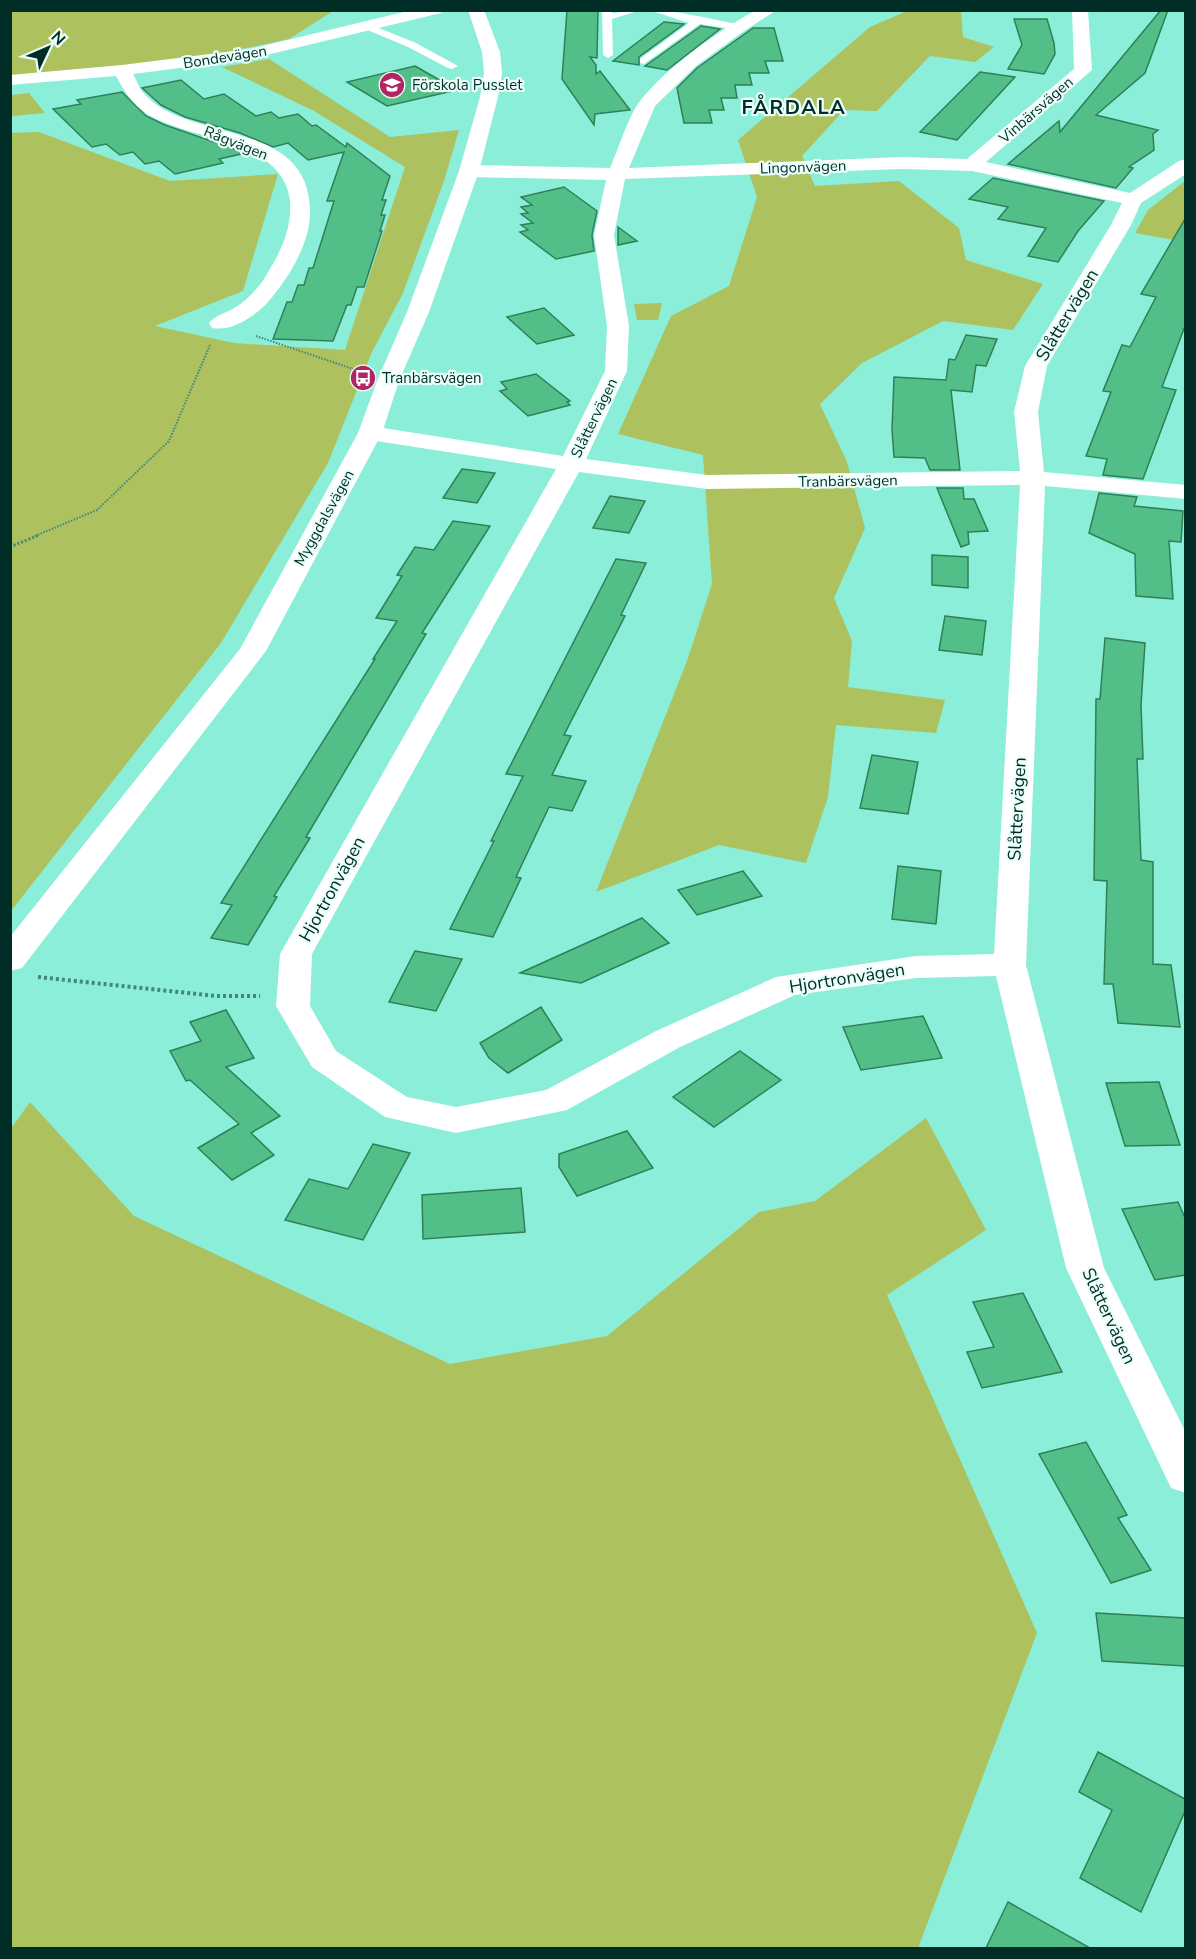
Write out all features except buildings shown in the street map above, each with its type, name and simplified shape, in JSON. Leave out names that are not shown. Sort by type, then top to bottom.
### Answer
[{"type":"street","name":"Bondevägen","points":[[10,80],[122,70],[250,54],[435,10]]},
{"type":"street","name":"Myggdalsvägen","points":[[10,960],[252,651],[370,433],[470,171],[493,73],[491,52],[476,10]]},
{"type":"street","name":"Slåttervägen","points":[[571,465],[616,371],[618,326],[604,235],[617,174],[647,104],[690,62],[738,27],[769,10]]},
{"type":"street","name":"Vinbärsvägen","points":[[972,165],[1083,70],[1080,10]]},
{"type":"street","name":"Rågvägen","points":[[122,70],[126,85],[140,100],[163,115],[253,146],[280,162],[294,178],[298,189],[301,216],[297,240],[263,295],[248,309],[220,323]]},
{"type":"street","name":"Lingonvägen","points":[[470,171],[617,174],[902,163],[972,165],[1133,200]]},
{"type":"street","points":[[1133,200],[1185,165]]},
{"type":"street","name":"Slåttervägen","points":[[1133,200],[1121,225],[1036,366],[1026,411],[1033,478],[1010,965],[1085,1268],[1185,1476]]},
{"type":"street","name":"Tranbärsvägen","points":[[370,433],[571,465],[707,482],[1033,478],[1185,492]]},
{"type":"street","name":"Hjortronvägen","points":[[571,465],[296,954],[293,1006],[324,1059],[397,1108],[456,1120],[555,1101],[668,1039],[788,986],[916,967],[1010,965]]},
{"type":"lane","points":[[608,55],[607,14],[636,10]]},
{"type":"lane","points":[[654,10],[659,14],[738,27]]},
{"type":"lane","points":[[644,61],[698,21]]},
{"type":"lane","points":[[369,27],[412,45],[452,66]]},
{"type":"path","points":[[10,547],[97,510],[169,441],[220,323],[388,381]]},
{"type":"path","points":[[34,977],[216,996],[257,997],[294,990]]},
{"type":"green space","points":[[11,11],[333,11],[289,39],[218,54],[117,67],[11,76]]},
{"type":"green space","points":[[907,11],[961,11],[963,37],[994,47],[975,62],[930,56],[877,111],[844,110],[802,156],[815,186],[899,181],[959,228],[966,260],[1043,284],[1013,330],[943,321],[862,363],[820,404],[847,462],[865,528],[834,598],[852,641],[848,687],[945,700],[936,733],[836,725],[828,797],[806,863],[719,845],[596,892],[687,661],[712,584],[703,455],[618,434],[671,316],[729,286],[757,197],[738,140],[870,27]]},
{"type":"green space","points":[[269,59],[390,137],[459,130],[444,181],[403,293],[372,352],[328,463],[221,643],[11,911],[11,133],[39,132],[170,181],[278,174],[243,291],[155,326],[234,343],[345,350],[405,167],[314,111],[222,67]]},
{"type":"green space","points":[[29,93],[45,113],[11,116],[11,95]]},
{"type":"green space","points":[[1185,181],[1185,242],[1135,233],[1148,210]]},
{"type":"green space","points":[[662,303],[658,320],[637,320],[634,304]]},
{"type":"green space","points":[[30,1102],[134,1216],[450,1364],[607,1336],[759,1212],[815,1201],[926,1118],[986,1230],[887,1295],[1037,1633],[918,1948],[11,1948],[10,1130]]},
{"type":"place","name":"Förskola Pusslet","points":[[392,85]]},
{"type":"place","name":"Tranbärsvägen","points":[[363,378]]},
{"type":"district","name":"FÅRDALA","points":[[794,107]]}]
